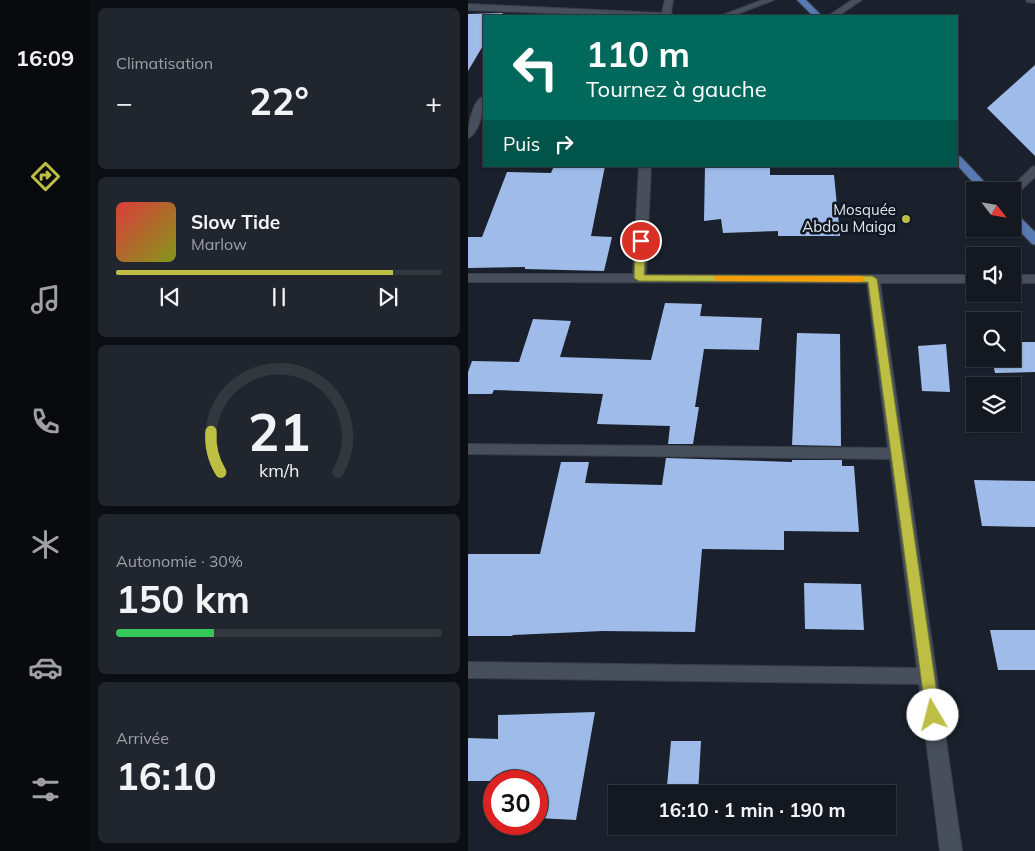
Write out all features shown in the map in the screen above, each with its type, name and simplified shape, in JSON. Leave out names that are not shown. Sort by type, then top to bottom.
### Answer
[{"type":"main road","points":[[801,0],[817,15]]},
{"type":"main road","points":[[958,161],[978,182]]},
{"type":"main road","points":[[1021,225],[1036,240]]},
{"type":"street","points":[[666,15],[669,0]]},
{"type":"street","points":[[727,15],[770,0]]},
{"type":"street","points":[[834,15],[858,0]]},
{"type":"street","points":[[1030,0],[1036,1]]},
{"type":"street","points":[[468,7],[519,13],[617,15]]},
{"type":"street","points":[[468,135],[483,101]]},
{"type":"street","points":[[639,278],[645,167]]},
{"type":"street","points":[[1021,184],[1036,169]]},
{"type":"street","points":[[468,278],[966,279]]},
{"type":"street","points":[[872,279],[951,851]]},
{"type":"street","points":[[1021,279],[1036,279]]},
{"type":"street","points":[[468,449],[896,454]]},
{"type":"street","points":[[468,670],[928,676]]},
{"type":"building","points":[[503,13],[502,15],[483,15],[483,46],[468,71],[468,14]]},
{"type":"building","points":[[1036,64],[1036,157],[987,108]]},
{"type":"building","points":[[554,167],[605,167],[591,236],[612,237],[604,271],[525,269],[525,267],[468,268],[468,237],[482,237],[507,172],[551,173]]},
{"type":"building","points":[[705,167],[770,167],[770,175],[834,175],[840,236],[778,236],[778,231],[723,233],[721,219],[704,221]]},
{"type":"building","points":[[665,303],[702,304],[700,316],[762,318],[759,350],[704,349],[695,407],[699,407],[693,444],[668,444],[670,426],[597,424],[603,394],[494,390],[492,394],[468,394],[468,372],[472,361],[519,362],[533,319],[571,321],[560,357],[651,360]]},
{"type":"building","points":[[797,333],[840,334],[841,446],[792,445]]},
{"type":"building","points":[[1021,342],[1036,342],[1036,372],[995,373],[994,367],[1021,367]]},
{"type":"building","points":[[946,344],[950,392],[922,391],[918,346]]},
{"type":"building","points":[[666,458],[792,462],[792,460],[842,460],[842,466],[854,466],[859,532],[784,531],[784,550],[702,549],[695,632],[603,631],[512,636],[468,636],[468,554],[540,554],[561,462],[589,462],[585,483],[662,485]]},
{"type":"building","points":[[974,480],[1036,481],[1036,527],[982,526]]},
{"type":"building","points":[[804,583],[861,584],[864,630],[805,629]]},
{"type":"building","points":[[990,630],[1036,630],[1036,670],[998,670]]},
{"type":"building","points":[[595,712],[576,820],[548,819],[548,770],[483,770],[483,781],[468,781],[468,738],[498,739],[498,715]]},
{"type":"building","points":[[671,741],[701,741],[699,785],[667,785]]},
{"type":"slow traffic","points":[[718,278],[861,279]]},
{"type":"place","name":"Mosquée Abdou Maiga","points":[[906,219]]},
{"type":"route","points":[[641,241],[639,278],[872,279],[933,715]]}]
